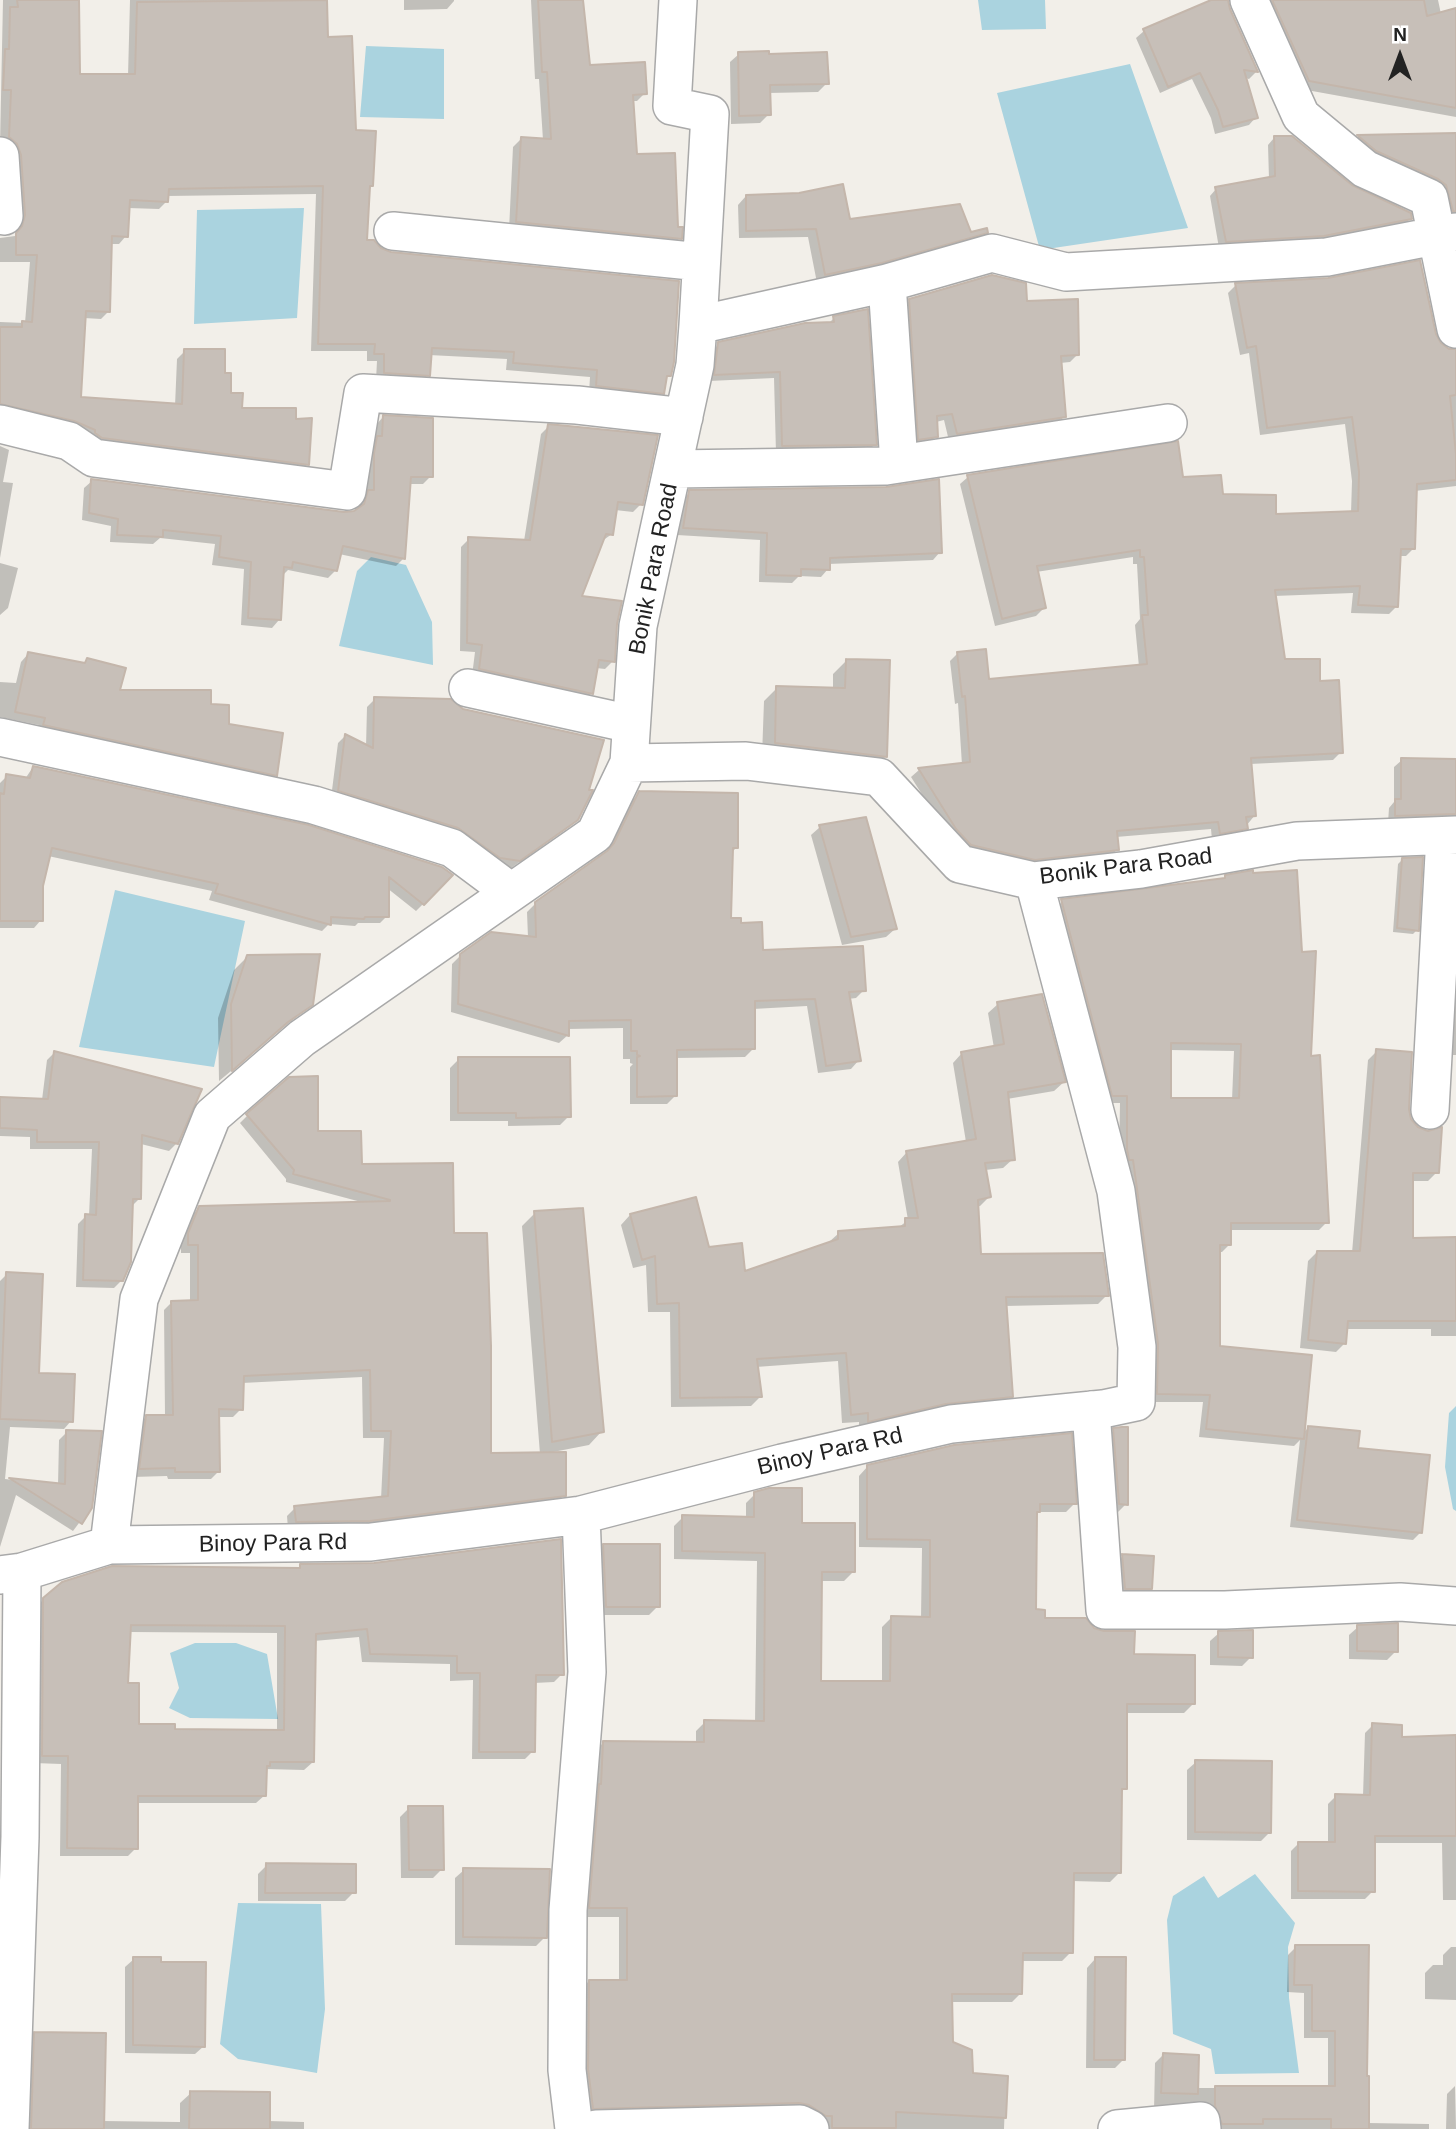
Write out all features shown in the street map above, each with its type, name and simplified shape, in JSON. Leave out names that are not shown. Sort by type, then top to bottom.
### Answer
[{"type":"street","name":"Bonik Para Road","points":[[677,0],[672,106],[710,114],[698,325],[695,365],[638,626],[629,763],[746,761],[879,777],[960,864],[1034,881],[1141,869],[1297,841],[1450,836]]},
{"type":"street","points":[[1249,0],[1301,116],[1365,169],[1429,198],[1447,234],[1456,329]]},
{"type":"street","points":[[0,156],[4,216]]},
{"type":"street","points":[[393,231],[701,262]]},
{"type":"street","points":[[698,325],[887,283],[992,253],[1066,272],[1326,257],[1447,234]]},
{"type":"street","points":[[887,283],[899,464]]},
{"type":"street","points":[[0,424],[69,440],[94,458],[347,491],[363,393],[577,405],[684,417]]},
{"type":"street","points":[[673,469],[899,464],[1168,423]]},
{"type":"street","points":[[468,688],[631,724]]},
{"type":"street","points":[[0,737],[314,805],[452,848],[511,892]]},
{"type":"street","points":[[109,1545],[139,1299],[212,1116],[302,1038],[595,834],[629,763]]},
{"type":"street","points":[[1430,1110],[1450,836]]},
{"type":"street","name":"Binoy Para Rd","points":[[11,1574],[109,1545],[371,1542],[581,1515],[782,1463],[951,1424],[1091,1410],[1136,1402],[1137,1347],[1116,1191],[1034,881]]},
{"type":"street","points":[[1091,1410],[1105,1609],[1225,1609],[1400,1602],[1456,1606]]},
{"type":"street","points":[[575,2129],[567,2070],[568,1923],[587,1672],[581,1515]]},
{"type":"street","points":[[10,2129],[20,1837],[11,1574]]},
{"type":"street","points":[[1117,2129],[1201,2121],[1202,2129]]},
{"type":"street","points":[[596,2129],[800,2124],[810,2129]]},
{"type":"water","points":[[978,0],[1045,0],[1046,29],[982,30]]},
{"type":"water","points":[[366,46],[444,49],[444,119],[360,117]]},
{"type":"water","points":[[1130,64],[1188,228],[1040,250],[997,93]]},
{"type":"water","points":[[304,208],[297,318],[194,324],[197,210]]},
{"type":"water","points":[[371,557],[406,565],[432,622],[433,665],[339,646],[357,571]]},
{"type":"water","points":[[115,890],[245,921],[214,1067],[79,1047]]},
{"type":"water","points":[[1456,1406],[1456,1511],[1453,1509],[1445,1467],[1449,1413]]},
{"type":"water","points":[[195,1643],[236,1643],[267,1654],[278,1719],[190,1718],[169,1708],[179,1688],[170,1653]]},
{"type":"water","points":[[1255,1874],[1295,1923],[1288,1947],[1289,1998],[1299,2073],[1215,2074],[1211,2049],[1173,2034],[1167,1920],[1173,1896],[1204,1876],[1218,1898]]},
{"type":"water","points":[[238,1903],[321,1904],[325,2009],[317,2073],[238,2059],[220,2044]]},
{"type":"building","points":[[17,0],[79,0],[80,74],[135,74],[137,2],[327,0],[328,37],[352,36],[356,130],[376,131],[367,240],[374,240],[381,248],[391,252],[679,281],[674,362],[671,376],[667,376],[664,394],[596,386],[597,370],[513,363],[514,352],[432,348],[430,376],[384,373],[384,354],[374,354],[375,344],[318,344],[323,186],[169,189],[168,202],[130,200],[128,237],[112,236],[110,312],[86,311],[81,397],[182,404],[184,349],[225,349],[225,373],[231,373],[231,393],[243,393],[242,408],[296,408],[296,419],[312,418],[309,465],[102,438],[95,430],[74,421],[0,404],[0,327],[22,327],[22,321],[32,322],[37,255],[16,255],[16,233],[22,226],[25,215],[21,155],[17,144],[9,137],[11,90],[3,90],[5,49],[9,49],[10,7],[18,7]]},
{"type":"building","points":[[538,0],[583,0],[590,65],[645,62],[647,94],[633,95],[637,154],[675,153],[678,227],[683,227],[682,239],[516,222],[521,137],[551,139],[547,72],[542,72]]},
{"type":"building","points":[[1211,0],[1228,0],[1258,72],[1244,70],[1258,118],[1223,127],[1200,73],[1168,87],[1143,29]]},
{"type":"building","points":[[1272,0],[1424,0],[1427,16],[1456,8],[1456,108],[1309,81]]},
{"type":"building","points":[[769,51],[769,54],[827,52],[829,84],[770,85],[771,115],[739,116],[738,52]]},
{"type":"building","points":[[1456,133],[1456,212],[1453,211],[1446,185],[1376,151],[1357,135]]},
{"type":"building","points":[[1274,136],[1292,136],[1352,185],[1411,213],[1412,219],[1324,236],[1226,242],[1215,187],[1275,176]]},
{"type":"building","points":[[843,184],[850,219],[960,204],[971,232],[987,228],[988,233],[882,263],[825,275],[816,229],[746,231],[746,195],[799,193]]},
{"type":"building","points":[[1420,260],[1436,334],[1441,343],[1449,349],[1456,349],[1456,395],[1450,396],[1456,480],[1417,484],[1415,549],[1401,549],[1398,607],[1358,605],[1360,586],[1275,590],[1285,659],[1320,659],[1320,681],[1339,680],[1343,753],[1251,758],[1256,816],[1246,817],[1248,829],[1220,834],[1218,822],[1117,831],[1119,850],[1035,860],[971,845],[956,829],[918,768],[970,762],[965,696],[962,697],[957,652],[986,649],[989,679],[1147,664],[1142,615],[1148,615],[1144,557],[1140,557],[1140,550],[1037,566],[1046,608],[1002,619],[967,475],[1178,441],[1183,477],[1221,475],[1223,494],[1276,495],[1276,514],[1358,511],[1359,472],[1352,417],[1267,428],[1256,346],[1247,348],[1235,283],[1328,278]]},
{"type":"building","points":[[992,275],[1026,283],[1027,301],[1078,299],[1079,355],[1061,356],[1066,417],[957,434],[952,414],[937,416],[938,437],[918,440],[909,299]]},
{"type":"building","points":[[868,309],[877,445],[782,446],[780,372],[714,375],[718,342],[805,323],[834,322],[833,316]]},
{"type":"building","points":[[383,415],[433,418],[433,477],[411,477],[405,559],[343,546],[337,571],[293,562],[292,568],[284,567],[281,620],[248,618],[251,562],[219,557],[221,536],[163,530],[163,537],[117,535],[118,519],[89,513],[91,479],[344,512],[354,511],[364,504],[368,490],[374,490],[374,453],[377,436],[382,436]]},
{"type":"building","points":[[548,424],[658,435],[643,505],[618,502],[613,535],[606,534],[582,596],[622,601],[617,624],[615,662],[599,660],[593,694],[479,669],[482,645],[467,643],[468,537],[530,540]]},
{"type":"building","points":[[939,479],[942,553],[830,558],[830,570],[801,569],[801,576],[766,575],[767,533],[683,528],[689,490],[886,487]]},
{"type":"building","points":[[28,652],[85,663],[87,658],[126,668],[120,690],[211,690],[211,704],[229,705],[229,724],[283,733],[277,776],[43,725],[45,718],[15,712]]},
{"type":"building","points":[[846,659],[890,660],[887,757],[775,743],[776,686],[845,688]]},
{"type":"building","points":[[374,697],[451,699],[463,709],[604,740],[589,790],[593,790],[578,820],[520,861],[500,858],[458,828],[338,791],[345,734],[373,748]]},
{"type":"building","points":[[1401,758],[1456,759],[1456,814],[1395,816],[1395,799],[1401,799]]},
{"type":"building","points":[[33,766],[309,825],[442,867],[453,875],[424,905],[389,877],[389,917],[331,917],[331,925],[215,893],[218,884],[52,848],[43,886],[43,921],[0,921],[0,793],[4,794],[6,774],[30,778]]},
{"type":"building","points":[[639,791],[738,793],[738,848],[733,848],[731,918],[741,918],[741,923],[762,922],[763,950],[863,946],[866,991],[849,992],[861,1061],[826,1066],[815,999],[755,1001],[755,1049],[677,1050],[677,1096],[637,1097],[637,1057],[640,1056],[637,1051],[631,1051],[631,1020],[569,1021],[569,1036],[458,1004],[460,954],[491,932],[536,937],[535,902],[607,851],[614,843]]},
{"type":"building","points":[[866,817],[897,929],[851,937],[819,825]]},
{"type":"building","points":[[1423,857],[1419,931],[1397,928],[1402,858]]},
{"type":"building","points":[[1253,870],[1253,873],[1297,870],[1302,952],[1316,951],[1311,1056],[1320,1055],[1329,1223],[1231,1223],[1231,1245],[1220,1245],[1220,1346],[1312,1355],[1304,1439],[1206,1429],[1210,1395],[1157,1394],[1158,1344],[1133,1160],[1129,1160],[1127,1149],[1127,1096],[1112,1096],[1061,899],[1225,878],[1225,875]],"holes":[[[1171,1043],[1241,1044],[1239,1098],[1171,1098]]]},
{"type":"building","points":[[320,954],[313,1005],[288,1022],[232,1071],[231,1004],[247,955]]},
{"type":"building","points":[[1042,994],[1066,1082],[1008,1092],[1015,1160],[985,1163],[991,1197],[978,1200],[981,1254],[1103,1253],[1109,1296],[1006,1297],[1013,1397],[946,1404],[868,1422],[868,1413],[851,1415],[846,1353],[757,1359],[762,1397],[680,1398],[679,1303],[657,1304],[655,1256],[642,1260],[630,1214],[696,1197],[709,1247],[742,1243],[745,1271],[838,1239],[838,1231],[905,1226],[905,1218],[918,1218],[906,1151],[976,1139],[961,1052],[1004,1044],[997,1002]]},
{"type":"building","points":[[1376,1049],[1412,1052],[1409,1109],[1411,1119],[1418,1127],[1428,1131],[1442,1127],[1439,1173],[1413,1173],[1413,1238],[1456,1237],[1456,1321],[1348,1321],[1346,1344],[1308,1340],[1317,1251],[1360,1251]]},
{"type":"building","points":[[54,1051],[202,1089],[178,1144],[142,1135],[141,1199],[133,1199],[131,1262],[123,1281],[83,1280],[85,1214],[96,1215],[99,1142],[37,1142],[37,1130],[0,1128],[0,1097],[48,1099]]},
{"type":"building","points":[[458,1057],[570,1057],[571,1117],[516,1118],[516,1113],[458,1113]]},
{"type":"building","points":[[318,1076],[318,1131],[361,1131],[362,1164],[453,1163],[454,1233],[487,1233],[491,1453],[566,1452],[566,1496],[370,1521],[296,1522],[294,1506],[388,1496],[391,1431],[371,1431],[370,1370],[244,1376],[243,1410],[219,1409],[220,1472],[175,1472],[175,1468],[139,1469],[146,1415],[173,1415],[171,1301],[198,1300],[198,1245],[188,1245],[188,1233],[199,1206],[390,1201],[293,1174],[294,1170],[246,1114],[289,1077]]},
{"type":"building","points":[[583,1208],[604,1432],[552,1442],[534,1211]]},
{"type":"building","points":[[6,1272],[43,1274],[39,1373],[75,1374],[73,1422],[0,1419]]},
{"type":"building","points":[[1308,1426],[1360,1431],[1358,1448],[1430,1455],[1422,1533],[1297,1520]]},
{"type":"building","points":[[1128,1427],[1128,1505],[1119,1504],[1113,1428]]},
{"type":"building","points":[[66,1430],[102,1431],[92,1508],[82,1524],[9,1478],[65,1484]]},
{"type":"building","points":[[1072,1433],[1077,1504],[1040,1504],[1040,1512],[1037,1512],[1036,1609],[1045,1610],[1045,1618],[1086,1618],[1094,1628],[1104,1631],[1135,1631],[1134,1654],[1195,1655],[1195,1704],[1127,1704],[1127,1789],[1122,1789],[1121,1873],[1074,1873],[1073,1953],[1023,1953],[1022,1994],[952,1994],[953,2042],[972,2050],[973,2073],[1008,2076],[1006,2118],[896,2112],[896,2128],[832,2128],[832,2116],[826,2116],[809,2105],[799,2103],[593,2109],[588,2069],[589,1980],[627,1980],[627,1908],[589,1908],[603,1741],[704,1742],[704,1720],[764,1721],[765,1553],[682,1551],[682,1515],[754,1517],[754,1492],[769,1488],[802,1488],[802,1523],[855,1523],[855,1572],[822,1572],[821,1681],[890,1681],[891,1616],[930,1617],[930,1540],[867,1539],[867,1465],[954,1445]]},
{"type":"building","points":[[561,1539],[564,1675],[536,1675],[535,1752],[479,1752],[480,1673],[457,1673],[457,1656],[370,1654],[367,1629],[316,1634],[314,1762],[270,1762],[270,1766],[267,1766],[266,1796],[138,1796],[138,1849],[67,1848],[68,1756],[42,1756],[43,1598],[62,1582],[112,1566],[300,1568],[300,1564],[374,1563]],"holes":[[[131,1625],[285,1626],[284,1730],[175,1729],[175,1724],[139,1724],[139,1683],[128,1683]]]},
{"type":"building","points":[[603,1544],[660,1544],[660,1607],[606,1607]]},
{"type":"building","points":[[1122,1554],[1154,1556],[1152,1589],[1125,1589]]},
{"type":"building","points":[[1398,1623],[1398,1652],[1357,1651],[1357,1625]]},
{"type":"building","points":[[1253,1630],[1253,1658],[1218,1657],[1218,1631]]},
{"type":"building","points":[[1372,1723],[1402,1725],[1402,1737],[1456,1735],[1456,1836],[1375,1836],[1375,1892],[1298,1891],[1298,1842],[1335,1842],[1335,1794],[1370,1795]]},
{"type":"building","points":[[1195,1760],[1272,1761],[1271,1833],[1195,1832]]},
{"type":"building","points":[[408,1806],[443,1806],[444,1870],[409,1870]]},
{"type":"building","points":[[266,1863],[356,1864],[356,1893],[265,1893]]},
{"type":"building","points":[[463,1868],[550,1869],[547,1938],[463,1937]]},
{"type":"building","points":[[1295,1945],[1369,1945],[1369,2129],[1331,2129],[1331,2119],[1263,2119],[1263,2124],[1222,2124],[1215,2106],[1215,2086],[1335,2086],[1335,2031],[1312,2031],[1312,1985],[1294,1985]]},
{"type":"building","points":[[133,1957],[161,1957],[161,1962],[206,1962],[205,2047],[133,2045]]},
{"type":"building","points":[[1095,1957],[1126,1957],[1125,2060],[1094,2060]]},
{"type":"building","points":[[34,2032],[106,2033],[104,2129],[31,2129]]},
{"type":"building","points":[[1163,2053],[1199,2055],[1198,2094],[1161,2093]]},
{"type":"building","points":[[190,2091],[270,2092],[270,2129],[189,2129]]}]
